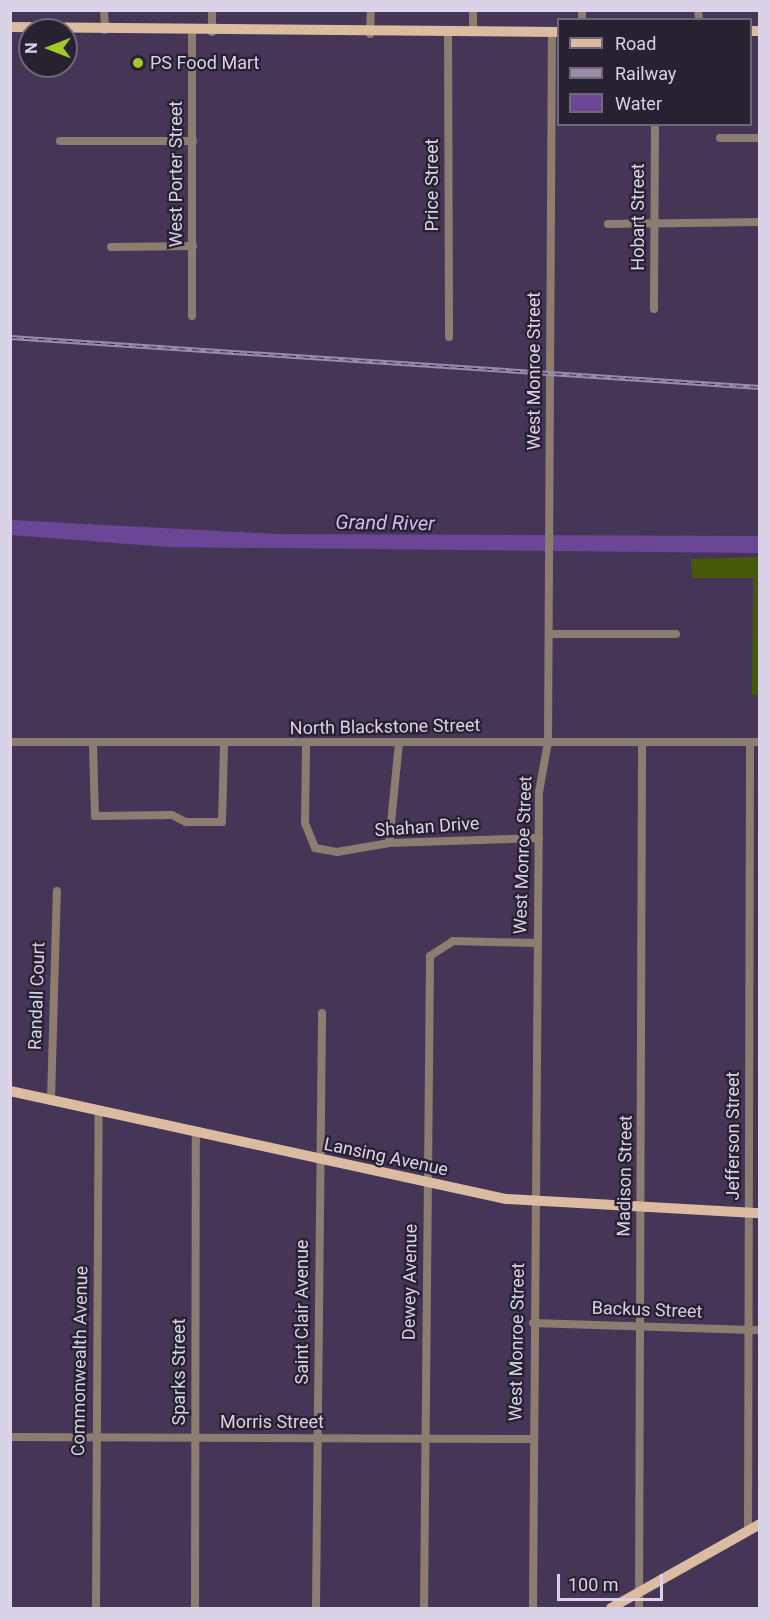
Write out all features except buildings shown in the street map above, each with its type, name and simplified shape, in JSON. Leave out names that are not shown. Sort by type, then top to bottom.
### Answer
[{"type":"main road","points":[[10,27],[370,34],[555,32]]},
{"type":"main road","name":"Lansing Avenue","points":[[10,1091],[99,1114],[196,1135],[535,1203],[754,1213]]},
{"type":"main road","points":[[610,1608],[759,1524]]},
{"type":"street","points":[[104,10],[105,30]]},
{"type":"street","points":[[212,10],[212,32]]},
{"type":"street","points":[[370,34],[371,10]]},
{"type":"street","points":[[473,10],[473,32]]},
{"type":"street","name":"West Porter Street","points":[[192,32],[192,316]]},
{"type":"street","name":"Price Street","points":[[448,32],[449,337]]},
{"type":"street","name":"West Monroe Street","points":[[533,1608],[533,1323],[539,792],[548,742],[555,32]]},
{"type":"street","name":"Hobart Street","points":[[654,309],[655,126]]},
{"type":"street","points":[[720,138],[759,138]]},
{"type":"street","points":[[60,141],[192,141]]},
{"type":"street","points":[[608,224],[656,221],[759,222]]},
{"type":"street","points":[[111,248],[193,246]]},
{"type":"street","points":[[549,634],[676,634]]},
{"type":"street","name":"North Blackstone Street","points":[[10,742],[93,745],[306,745],[759,742]]},
{"type":"street","name":"Jefferson Street","points":[[748,1530],[748,1329],[754,1213],[750,742]]},
{"type":"street","points":[[389,843],[399,743]]},
{"type":"street","name":"Madison Street","points":[[639,1608],[642,743]]},
{"type":"street","points":[[93,745],[95,816],[172,815],[213,822],[222,822],[224,745]]},
{"type":"street","name":"Shahan Drive","points":[[306,745],[310,844],[337,852],[389,843],[539,838]]},
{"type":"street","name":"Randall Court","points":[[51,1101],[57,891]]},
{"type":"street","name":"Dewey Avenue","points":[[424,1608],[430,956],[453,941],[537,943]]},
{"type":"street","name":"Saint Clair Avenue","points":[[316,1608],[322,1013]]},
{"type":"street","name":"Commonwealth Avenue","points":[[96,1608],[95,1437],[99,1114]]},
{"type":"street","name":"Sparks Street","points":[[195,1608],[196,1135]]},
{"type":"street","name":"Backus Street","points":[[533,1323],[759,1330]]},
{"type":"street","name":"Morris Street","points":[[10,1437],[533,1439]]},
{"type":"green space","points":[[759,557],[759,695],[752,695],[753,578],[692,578],[691,559]]},
{"type":"water","name":"Grand River","points":[[11,520],[276,534],[759,536],[760,553],[168,547],[11,535]]},
{"type":"railway","points":[[10,337],[760,387]]},
{"type":"place","name":"PS Food Mart","points":[[138,63]]}]
